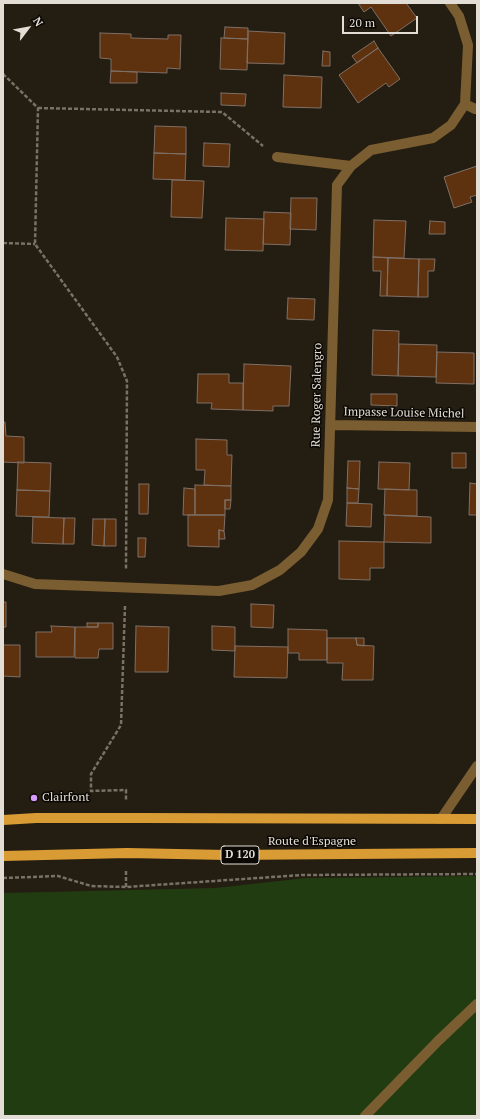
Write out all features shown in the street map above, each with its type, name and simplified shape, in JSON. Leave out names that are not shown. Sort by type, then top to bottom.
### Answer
[{"type":"main road","name":"Route d'Espagne","points":[[3,820],[36,818],[477,819]]},
{"type":"main road","name":"Route d'Espagne","points":[[3,856],[127,853],[282,855],[477,853]]},
{"type":"street","points":[[450,3],[458,16],[468,45],[465,104],[475,109],[477,108]]},
{"type":"street","name":"Rue Roger Salengro","points":[[3,574],[35,584],[219,591],[252,585],[280,570],[301,552],[318,529],[328,500],[337,185],[351,166],[370,150],[433,138],[451,125],[465,104]]},
{"type":"street","points":[[277,157],[351,166]]},
{"type":"street","name":"Impasse Louise Michel","points":[[330,425],[477,427]]},
{"type":"street","points":[[441,819],[477,766]]},
{"type":"street","points":[[365,1116],[438,1041],[477,1004]]},
{"type":"path","points":[[3,74],[38,108],[222,112],[277,157]]},
{"type":"path","points":[[38,108],[35,244],[117,358],[127,381],[126,588],[121,725],[91,774],[90,791],[126,790],[126,818]]},
{"type":"path","points":[[3,244],[35,244]]},
{"type":"path","points":[[126,887],[127,853]]},
{"type":"path","points":[[3,878],[58,876],[91,886],[126,887],[302,875],[477,874]]},
{"type":"green space","points":[[477,876],[477,1116],[3,1116],[3,893],[215,888],[306,878]]},
{"type":"building","points":[[358,3],[406,3],[417,18],[391,36],[371,7],[364,12]]},
{"type":"building","points":[[225,27],[248,28],[248,39],[224,38]]},
{"type":"building","points":[[248,31],[285,33],[284,64],[247,63]]},
{"type":"building","points":[[100,33],[131,34],[131,38],[168,39],[168,35],[181,35],[180,69],[167,68],[167,73],[111,71],[111,59],[100,58]]},
{"type":"building","points":[[221,38],[248,39],[247,70],[220,69]]},
{"type":"building","points":[[374,41],[378,48],[357,63],[352,56]]},
{"type":"building","points":[[378,48],[400,79],[389,87],[386,83],[358,103],[339,75]]},
{"type":"building","points":[[323,51],[330,52],[330,66],[322,66]]},
{"type":"building","points":[[111,71],[137,72],[137,83],[110,83]]},
{"type":"building","points":[[284,75],[322,77],[321,108],[283,107]]},
{"type":"building","points":[[221,93],[246,94],[245,106],[221,105]]},
{"type":"building","points":[[155,126],[186,127],[186,154],[154,153]]},
{"type":"building","points":[[204,143],[230,144],[229,167],[203,166]]},
{"type":"building","points":[[154,153],[186,154],[185,180],[153,179]]},
{"type":"building","points":[[477,166],[477,195],[470,197],[472,202],[454,208],[444,177]]},
{"type":"building","points":[[172,180],[204,181],[202,218],[171,217]]},
{"type":"building","points":[[291,198],[317,198],[316,230],[290,229]]},
{"type":"building","points":[[264,212],[291,213],[290,245],[263,244]]},
{"type":"building","points":[[226,218],[264,219],[263,251],[225,250]]},
{"type":"building","points":[[374,220],[406,221],[404,258],[373,257]]},
{"type":"building","points":[[430,221],[445,222],[445,234],[429,234]]},
{"type":"building","points":[[373,257],[388,258],[387,296],[380,296],[381,271],[373,271]]},
{"type":"building","points":[[388,258],[419,259],[418,297],[387,296]]},
{"type":"building","points":[[419,259],[435,259],[434,271],[428,271],[428,297],[418,297]]},
{"type":"building","points":[[288,298],[315,299],[314,320],[287,319]]},
{"type":"building","points":[[373,330],[399,331],[398,376],[372,375]]},
{"type":"building","points":[[399,344],[437,345],[436,377],[398,376]]},
{"type":"building","points":[[437,352],[474,353],[474,384],[436,383]]},
{"type":"building","points":[[244,364],[291,366],[289,406],[273,406],[273,411],[243,410]]},
{"type":"building","points":[[198,374],[229,374],[229,383],[243,383],[243,410],[211,409],[212,403],[197,403]]},
{"type":"building","points":[[371,394],[397,394],[397,406],[371,405]]},
{"type":"building","points":[[3,422],[5,422],[6,436],[24,437],[24,463],[3,462]]},
{"type":"building","points":[[196,439],[227,440],[227,455],[232,455],[231,486],[204,485],[205,470],[196,470]]},
{"type":"building","points":[[452,453],[466,453],[466,468],[452,468]]},
{"type":"building","points":[[348,461],[360,461],[359,489],[347,488]]},
{"type":"building","points":[[18,462],[51,463],[50,491],[17,490]]},
{"type":"building","points":[[379,462],[410,463],[409,490],[378,489]]},
{"type":"building","points":[[470,483],[477,484],[477,515],[469,515]]},
{"type":"building","points":[[139,484],[149,484],[148,514],[139,514]]},
{"type":"building","points":[[195,485],[231,486],[231,500],[225,500],[225,515],[195,515]]},
{"type":"building","points":[[184,488],[195,489],[195,515],[183,515]]},
{"type":"building","points":[[347,488],[359,489],[358,503],[347,503]]},
{"type":"building","points":[[385,489],[417,490],[417,516],[384,515]]},
{"type":"building","points":[[17,490],[50,491],[49,517],[16,516]]},
{"type":"building","points":[[225,500],[231,500],[230,509],[225,509]]},
{"type":"building","points":[[347,503],[372,504],[371,527],[346,526]]},
{"type":"building","points":[[188,515],[225,515],[224,531],[219,530],[219,547],[188,546]]},
{"type":"building","points":[[385,515],[431,517],[431,543],[384,542]]},
{"type":"building","points":[[33,517],[64,518],[63,544],[32,543]]},
{"type":"building","points":[[64,518],[75,518],[74,544],[63,544]]},
{"type":"building","points":[[93,519],[105,519],[104,546],[92,545]]},
{"type":"building","points":[[105,519],[116,519],[116,546],[104,546]]},
{"type":"building","points":[[219,530],[224,531],[225,539],[219,539]]},
{"type":"building","points":[[138,538],[146,538],[145,557],[138,557]]},
{"type":"building","points":[[339,541],[384,542],[384,568],[370,568],[370,580],[339,579]]},
{"type":"building","points":[[3,602],[6,602],[6,627],[3,627]]},
{"type":"building","points":[[251,604],[274,605],[273,628],[251,627]]},
{"type":"building","points":[[87,623],[98,623],[98,627],[87,627]]},
{"type":"building","points":[[98,623],[113,623],[113,649],[99,649],[98,658],[75,658],[75,627],[98,627]]},
{"type":"building","points":[[51,626],[75,627],[74,657],[36,657],[36,632],[52,632]]},
{"type":"building","points":[[136,626],[169,627],[168,672],[135,672]]},
{"type":"building","points":[[212,626],[235,627],[235,651],[212,650]]},
{"type":"building","points":[[288,629],[327,630],[327,660],[299,660],[299,653],[288,653]]},
{"type":"building","points":[[327,638],[356,638],[357,645],[374,646],[373,680],[342,680],[343,663],[327,663]]},
{"type":"building","points":[[356,638],[364,638],[364,646],[357,645]]},
{"type":"building","points":[[3,645],[20,645],[20,677],[3,676]]},
{"type":"building","points":[[235,646],[288,647],[287,678],[234,677]]},
{"type":"place","name":"Clairfont","points":[[34,798]]}]
